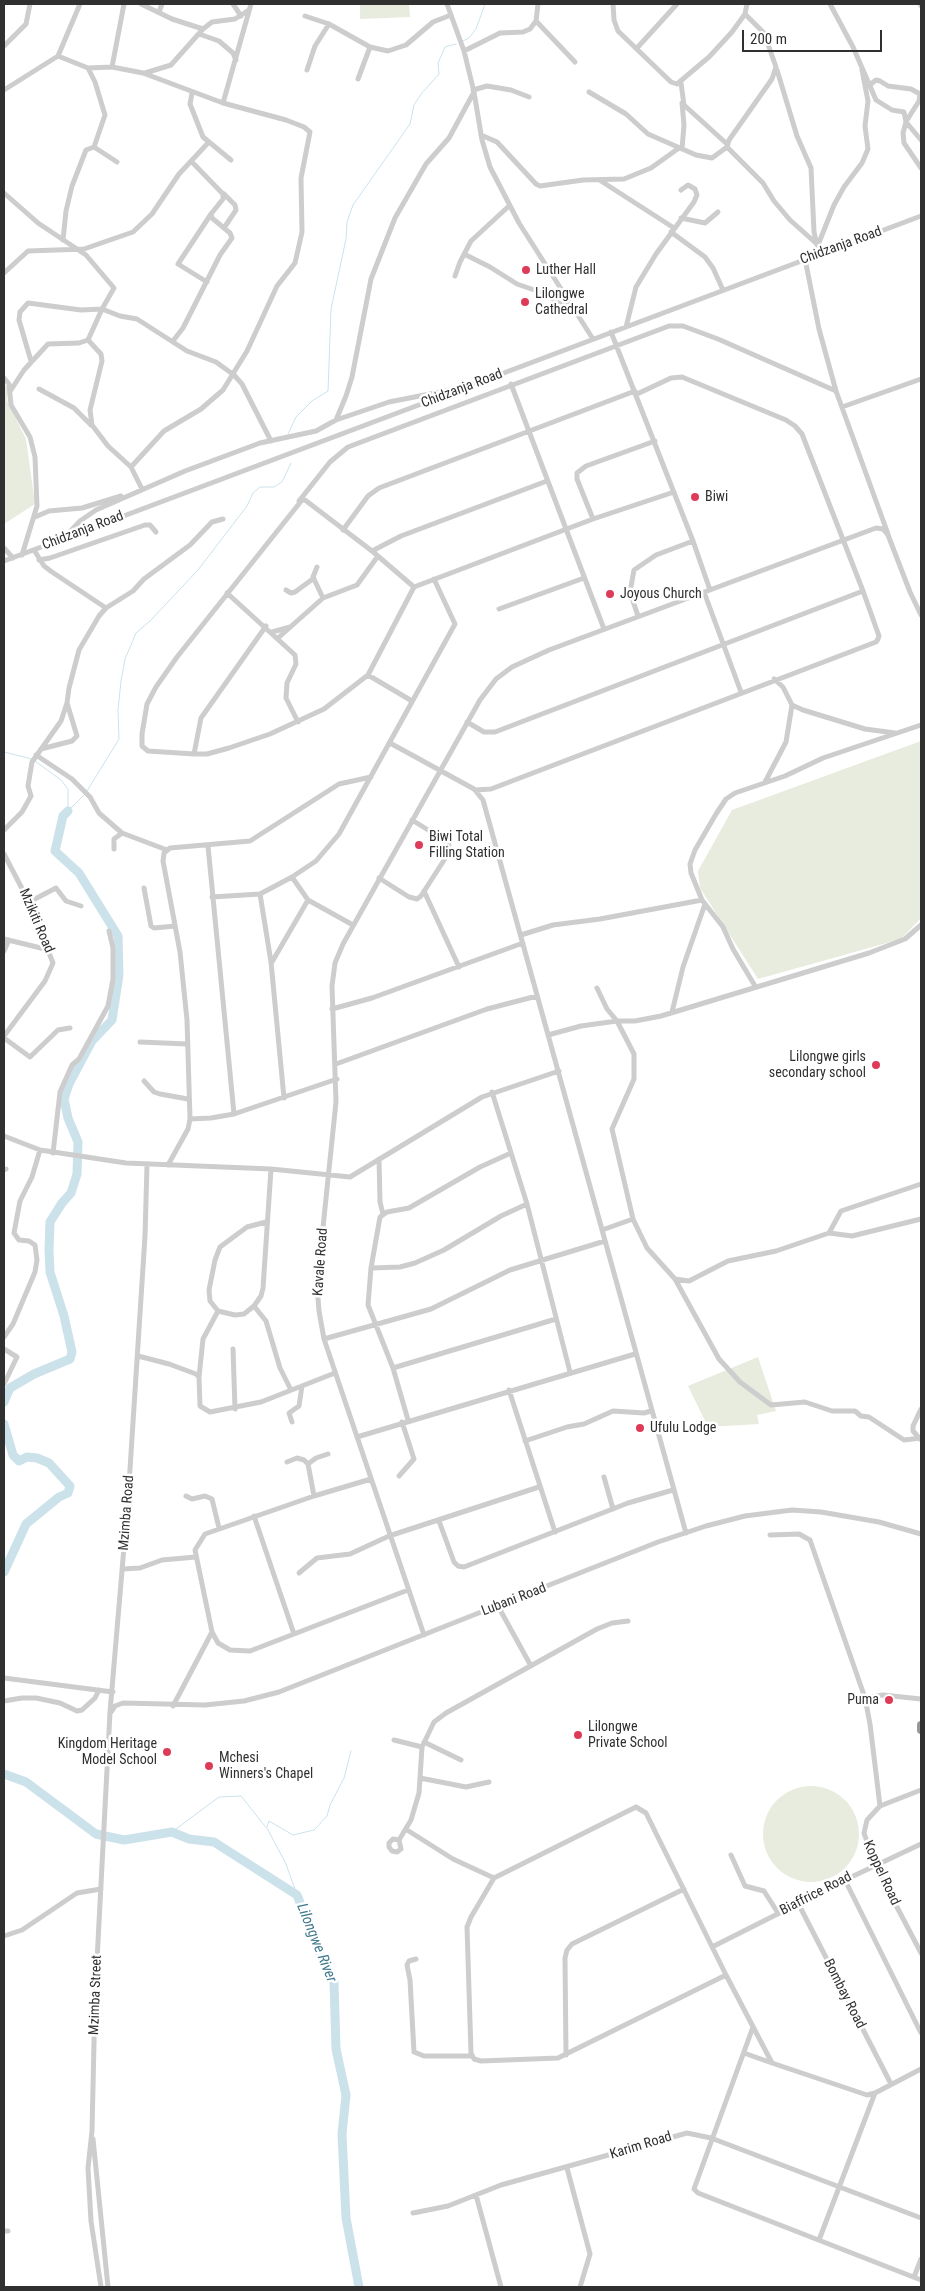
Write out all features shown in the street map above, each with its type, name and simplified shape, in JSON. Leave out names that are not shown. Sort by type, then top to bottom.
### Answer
[{"type":"highway","points":[[921,1725],[921,1730]]},
{"type":"street","points":[[4,46],[26,24],[30,4]]},
{"type":"street","points":[[4,90],[58,56],[80,4]]},
{"type":"street","points":[[112,67],[124,4]]},
{"type":"street","points":[[144,4],[219,41],[233,53],[236,60]]},
{"type":"street","points":[[159,12],[162,4]]},
{"type":"street","points":[[233,4],[241,16]]},
{"type":"street","points":[[223,103],[251,4]]},
{"type":"street","points":[[447,4],[464,51],[474,91],[481,135],[490,166],[510,206],[568,303],[593,339]]},
{"type":"street","points":[[464,51],[500,33],[526,31],[533,27],[536,21],[538,4]]},
{"type":"street","points":[[613,4],[615,25],[671,82],[681,83],[709,57],[745,14],[747,4]]},
{"type":"street","points":[[636,48],[677,4]]},
{"type":"street","points":[[818,245],[834,205],[844,187],[862,163],[868,149],[865,126],[868,101],[862,70],[853,47],[830,4]]},
{"type":"street","points":[[143,73],[158,71],[171,65],[212,22],[228,21],[241,16],[249,10]]},
{"type":"street","points":[[745,14],[764,33],[797,136],[811,168],[814,232],[820,254]]},
{"type":"street","points":[[305,16],[329,24],[370,47],[388,51],[400,48],[413,41],[433,22],[451,15]]},
{"type":"street","points":[[536,21],[576,62]]},
{"type":"street","points":[[307,70],[316,46],[329,24]]},
{"type":"street","points":[[358,79],[370,47]]},
{"type":"street","points":[[58,56],[88,68],[112,67],[143,73],[223,103],[286,120],[308,129],[311,136],[301,178],[302,232],[297,257],[277,286],[253,340],[234,375],[223,390],[201,409],[160,435],[131,467]]},
{"type":"street","points":[[589,92],[626,114],[648,134],[709,159],[727,145],[772,79],[776,67]]},
{"type":"street","points":[[88,68],[95,82],[105,115],[94,148]]},
{"type":"street","points":[[862,70],[871,84],[878,102],[892,110],[904,112],[906,121],[921,140]]},
{"type":"street","points":[[871,84],[876,80],[892,88],[911,90],[920,94],[919,101],[906,121],[903,133],[904,143],[921,168]]},
{"type":"street","points":[[681,83],[684,124],[681,149]]},
{"type":"street","points":[[336,420],[352,377],[371,279],[395,218],[426,164],[449,138],[474,91],[487,86],[511,90],[529,97]]},
{"type":"street","points":[[192,92],[190,104],[200,131],[208,143],[231,160]]},
{"type":"street","points":[[682,102],[763,183],[774,201],[790,220],[818,245]]},
{"type":"street","points":[[481,135],[498,142],[538,185],[624,179],[644,172],[681,149]]},
{"type":"street","points":[[4,273],[28,251],[79,250],[133,232],[152,214],[191,162],[208,143]]},
{"type":"street","points":[[63,240],[66,211],[77,168],[86,150],[94,148],[117,162]]},
{"type":"street","points":[[191,162],[235,205],[236,210],[224,228]]},
{"type":"street","points":[[599,180],[673,230],[705,257],[713,268],[723,290]]},
{"type":"street","points":[[626,327],[636,286],[697,195],[695,189],[688,185],[681,190]]},
{"type":"street","points":[[4,193],[38,222],[86,255],[114,288],[88,340],[79,343],[48,344],[31,361],[11,390]]},
{"type":"street","points":[[206,282],[178,264],[210,214],[223,199],[223,194]]},
{"type":"street","points":[[455,276],[464,254],[477,234],[510,206]]},
{"type":"street","points":[[681,218],[705,223],[718,212]]},
{"type":"street","points":[[173,341],[183,328],[206,282],[232,238],[210,214]]},
{"type":"street","name":"Chidzanja Road","points":[[4,561],[921,216]]},
{"type":"street","points":[[464,254],[517,284],[555,301],[568,303]]},
{"type":"street","points":[[805,259],[819,330],[836,391],[888,535],[921,615]]},
{"type":"street","points":[[31,361],[19,320],[23,306],[28,303],[81,310],[102,309],[144,322],[190,353],[216,362],[234,375],[242,384],[271,441]]},
{"type":"street","points":[[674,492],[593,519],[414,587],[368,675],[324,709],[298,722],[229,748],[207,754],[148,751],[144,749],[142,734],[147,704],[153,691],[176,657],[330,462],[348,447],[616,344],[669,326],[683,326],[836,391]]},
{"type":"street","points":[[611,332],[693,541],[723,644],[741,692]]},
{"type":"street","points":[[88,340],[100,354],[102,361],[90,410],[92,425]]},
{"type":"street","points":[[344,530],[375,490],[671,378],[682,377],[786,420],[802,434],[863,591],[879,636],[876,642],[774,679],[491,789],[474,790]]},
{"type":"street","points":[[4,378],[10,384],[12,404],[34,448],[37,495],[35,517],[22,554]]},
{"type":"street","points":[[842,407],[921,379]]},
{"type":"street","points":[[511,384],[604,629]]},
{"type":"street","points":[[64,538],[88,515],[142,489],[194,468],[271,441],[316,432],[336,420],[403,398],[466,388]]},
{"type":"street","points":[[39,389],[74,408],[92,425],[108,446],[131,467],[142,489]]},
{"type":"street","points":[[593,519],[577,479],[577,473],[586,466],[655,442]]},
{"type":"street","points":[[372,551],[401,536],[547,481]]},
{"type":"street","points":[[35,517],[49,511],[82,508],[111,498],[129,495]]},
{"type":"street","points":[[299,502],[305,500],[372,551],[414,587]]},
{"type":"street","points":[[4,830],[22,812],[31,796],[28,786],[34,758],[61,721],[80,650],[93,624],[106,608],[136,588],[144,579],[190,545],[212,522],[223,519]]},
{"type":"street","points":[[39,560],[50,558],[145,525],[150,525],[156,532]]},
{"type":"street","name":"Kavale Road","points":[[424,1635],[324,1339],[318,1304],[317,1284],[337,1079],[332,1009],[335,963],[379,878],[467,722],[490,685],[506,670],[549,650],[876,528],[883,529],[888,535]]},
{"type":"street","points":[[638,616],[630,592],[634,570],[656,555],[693,541]]},
{"type":"street","points":[[4,548],[13,558]]},
{"type":"street","points":[[34,550],[39,560],[52,572],[106,608]]},
{"type":"street","points":[[278,638],[323,598],[357,585],[378,556]]},
{"type":"street","points":[[317,566],[314,578],[323,598]]},
{"type":"street","points":[[286,590],[291,593],[295,592],[314,578]]},
{"type":"street","points":[[212,897],[260,894],[292,878],[316,861],[328,849],[371,777],[455,624],[434,578]]},
{"type":"street","points":[[498,609],[584,578]]},
{"type":"street","points":[[467,722],[484,732],[496,732],[863,591]]},
{"type":"street","points":[[227,593],[266,626],[297,659],[287,683],[286,691],[289,705],[298,722]]},
{"type":"street","points":[[194,754],[201,718],[266,626]]},
{"type":"street","points":[[272,632],[291,627]]},
{"type":"street","points":[[368,675],[412,701]]},
{"type":"street","points":[[765,782],[786,742],[792,705],[783,687],[774,679]]},
{"type":"street","points":[[41,749],[72,742],[77,736],[67,703]]},
{"type":"street","points":[[792,705],[844,724],[898,733]]},
{"type":"street","points":[[755,986],[733,949],[723,927],[704,902],[690,868],[695,850],[726,800],[735,793],[784,776],[823,758],[921,726]]},
{"type":"street","points":[[390,743],[474,790],[483,800],[686,1533]]},
{"type":"street","points":[[34,758],[69,777],[90,797],[99,813],[122,833],[167,850],[250,841],[339,784],[371,777]]},
{"type":"street","points":[[379,878],[414,899],[419,898],[450,846],[447,841],[412,820]]},
{"type":"street","points":[[114,849],[114,840],[122,833]]},
{"type":"street","points":[[208,846],[234,1114]]},
{"type":"street","points":[[167,850],[163,861],[176,926],[187,1020],[190,1119],[188,1129],[168,1165]]},
{"type":"street","name":"Mzikiti Road","points":[[4,854],[29,902],[53,963],[50,972],[4,1037]]},
{"type":"street","points":[[292,878],[308,900],[353,926]]},
{"type":"street","points":[[29,902],[56,888],[66,901],[81,906]]},
{"type":"street","points":[[144,888],[151,926],[154,928],[176,926]]},
{"type":"street","points":[[424,891],[459,967]]},
{"type":"street","points":[[260,894],[271,962],[284,1098]]},
{"type":"street","points":[[271,962],[308,900]]},
{"type":"street","points":[[521,935],[553,925],[600,920],[704,902]]},
{"type":"street","points":[[672,1012],[683,967],[704,902]]},
{"type":"street","points":[[548,1034],[581,1026],[617,1021],[635,1021],[672,1012],[905,939],[921,925]]},
{"type":"street","points":[[53,1153],[60,1092],[72,1064],[79,1060],[108,1006],[113,979],[113,948],[109,931]]},
{"type":"street","points":[[4,951],[6,939],[49,950]]},
{"type":"street","points":[[332,1009],[372,998],[523,943]]},
{"type":"street","points":[[596,988],[607,1009],[617,1021],[634,1054],[634,1079],[612,1129],[633,1219],[647,1248],[675,1279],[720,1359],[740,1382],[771,1405],[805,1402],[832,1411],[855,1411],[861,1416],[869,1417],[904,1440],[921,1438]]},
{"type":"street","points":[[336,1064],[487,1009],[537,996]]},
{"type":"street","points":[[4,1037],[30,1057],[58,1030],[70,1028]]},
{"type":"street","points":[[140,1042],[187,1044]]},
{"type":"street","points":[[4,1136],[53,1153],[147,1166],[168,1165],[271,1169],[354,1176],[379,1159],[492,1092],[559,1072]]},
{"type":"street","points":[[190,1119],[234,1114],[337,1079]]},
{"type":"street","points":[[144,1081],[149,1088],[160,1094],[188,1099]]},
{"type":"street","points":[[492,1092],[527,1204],[570,1372]]},
{"type":"street","points":[[4,1337],[13,1324],[35,1272],[37,1260],[35,1245],[29,1241],[19,1240],[14,1233],[20,1201],[29,1185],[40,1150]]},
{"type":"street","points":[[383,1214],[409,1208],[480,1167],[511,1153]]},
{"type":"street","points":[[379,1159],[380,1202],[383,1214],[379,1221],[368,1299],[370,1311],[393,1368],[414,1458],[399,1476]]},
{"type":"street","name":"Mzimba Road","points":[[103,1860],[110,1712],[123,1569],[138,1356],[147,1166]]},
{"type":"street","points":[[266,1222],[247,1227],[220,1247],[215,1260],[209,1290],[210,1302],[218,1311],[235,1315],[244,1314],[254,1306],[263,1288],[271,1169]]},
{"type":"street","points":[[829,1233],[841,1212],[921,1184]]},
{"type":"street","points":[[371,1268],[400,1267],[416,1263],[444,1250],[501,1216],[527,1204]]},
{"type":"street","points":[[602,1230],[633,1219]]},
{"type":"street","points":[[675,1279],[689,1281],[728,1262],[776,1251],[829,1233],[852,1236],[921,1219]]},
{"type":"street","points":[[324,1339],[431,1309],[510,1270],[605,1241]]},
{"type":"street","points":[[254,1306],[266,1321],[280,1368],[291,1390]]},
{"type":"street","points":[[218,1311],[203,1339],[198,1378],[202,1409],[210,1412],[261,1402],[335,1373]]},
{"type":"street","points":[[393,1368],[556,1319]]},
{"type":"street","points":[[4,1349],[17,1357],[4,1384]]},
{"type":"street","points":[[233,1349],[236,1408]]},
{"type":"street","points":[[357,1437],[405,1421],[635,1354]]},
{"type":"street","points":[[138,1356],[192,1371],[198,1378]]},
{"type":"street","points":[[292,1422],[289,1413],[300,1406],[302,1386]]},
{"type":"street","points":[[509,1390],[554,1532]]},
{"type":"street","points":[[921,1409],[913,1426],[913,1431],[921,1438]]},
{"type":"street","points":[[525,1441],[567,1427],[584,1424],[614,1411],[644,1413],[651,1411]]},
{"type":"street","points":[[308,1464],[316,1458],[328,1454]]},
{"type":"street","points":[[287,1462],[297,1458],[304,1460],[308,1464],[314,1496]]},
{"type":"street","points":[[604,1476],[612,1509]]},
{"type":"street","points":[[371,1478],[219,1528],[200,1538],[196,1545],[196,1557],[212,1632],[214,1638],[224,1647],[243,1652],[408,1590]]},
{"type":"street","points":[[300,1573],[317,1558],[350,1554],[389,1536],[439,1522],[539,1487]]},
{"type":"street","points":[[439,1522],[454,1562],[461,1567],[612,1509],[673,1490]]},
{"type":"street","points":[[186,1496],[192,1499],[205,1496],[212,1499],[219,1528]]},
{"type":"street","name":"Lubani Road","points":[[110,1712],[115,1706],[123,1703],[173,1706],[224,1703],[269,1696],[686,1533],[745,1516],[800,1510],[865,1518],[921,1534]]},
{"type":"street","points":[[254,1516],[294,1634]]},
{"type":"street","points":[[770,1535],[799,1534],[810,1540],[865,1698],[880,1806],[921,1790]]},
{"type":"street","points":[[123,1569],[140,1568],[167,1559],[196,1557]]},
{"type":"street","points":[[498,1606],[532,1666]]},
{"type":"street","points":[[399,1840],[407,1830],[418,1793],[423,1745],[428,1731],[440,1717],[597,1629],[612,1623],[628,1621]]},
{"type":"street","points":[[173,1706],[212,1632]]},
{"type":"street","points":[[4,1678],[113,1692]]},
{"type":"street","points":[[4,1702],[22,1698],[36,1698],[60,1704],[77,1711],[82,1710],[95,1698],[98,1690]]},
{"type":"street","points":[[865,1698],[888,1695],[921,1699]]},
{"type":"street","points":[[394,1740],[423,1745],[461,1760]]},
{"type":"street","points":[[420,1778],[466,1787],[489,1782]]},
{"type":"street","name":"Koppel Road","points":[[880,1806],[867,1820],[864,1833],[875,1865],[921,1953]]},
{"type":"street","points":[[472,2056],[467,1927],[470,1917],[494,1878],[636,1807],[646,1813],[772,2063]]},
{"type":"street","points":[[407,1830],[453,1859],[494,1878]]},
{"type":"street","name":"Biaffrice Road","points":[[712,1947],[921,1844]]},
{"type":"street","points":[[731,1855],[745,1886],[762,1889],[778,1914]]},
{"type":"street","name":"Mzimba Street","points":[[101,2287],[94,2252],[88,2168],[92,2131],[103,1860]]},
{"type":"street","points":[[845,1880],[921,2033]]},
{"type":"street","points":[[4,1936],[22,1930],[77,1893],[101,1889]]},
{"type":"street","points":[[566,2055],[564,1958],[567,1950],[572,1944],[684,1889]]},
{"type":"street","name":"Bombay Road","points":[[798,1903],[891,2084]]},
{"type":"street","points":[[416,1959],[409,1961],[407,1965],[410,1980],[414,2052],[424,2056],[472,2056],[477,2060],[490,2061],[548,2060],[566,2055],[726,1974]]},
{"type":"street","points":[[753,2027],[694,2184],[695,2192],[921,2280]]},
{"type":"street","points":[[744,2053],[860,2093],[875,2093],[921,2069]]},
{"type":"street","points":[[819,2240],[875,2093]]},
{"type":"street","name":"Mzimba Street","points":[[92,2131],[108,2287]]},
{"type":"street","name":"Karim Road","points":[[413,2213],[448,2206],[517,2180],[567,2168],[682,2134],[711,2138],[921,2218]]},
{"type":"street","points":[[567,2168],[590,2254],[580,2287]]},
{"type":"street","points":[[476,2195],[502,2287]]},
{"type":"street","points":[[914,2277],[921,2259]]},
{"type":"shaded area","points":[[360,4],[409,4],[410,17],[360,19]]},
{"type":"shaded area","points":[[4,384],[8,388],[7,400],[26,439],[35,504],[4,524]]},
{"type":"shaded area","points":[[921,741],[921,918],[901,939],[758,979],[700,888],[698,871],[732,810]]},
{"type":"shaded area","points":[[758,1357],[776,1411],[757,1415],[759,1424],[708,1427],[688,1386]]},
{"type":"shaded area","points":[[811,1786],[829,1790],[845,1800],[855,1816],[859,1834],[855,1852],[845,1868],[829,1878],[811,1882],[793,1878],[777,1868],[767,1852],[763,1834],[767,1816],[777,1800],[793,1790]]},
{"type":"waterway","points":[[463,41],[469,38],[476,29],[485,4]]},
{"type":"waterway","points":[[288,434],[296,417],[312,401],[328,391],[331,309],[346,239],[347,222],[353,205],[410,124],[414,105],[439,74],[438,63],[445,47],[456,44]]},
{"type":"waterway","points":[[87,791],[119,739],[118,710],[121,681],[125,659],[136,633],[150,621],[198,570],[247,506],[253,493],[260,487],[274,487],[282,482],[291,463]]},
{"type":"waterway","points":[[4,752],[32,759]]},
{"type":"waterway","points":[[35,761],[61,780],[68,789],[68,811]]},
{"type":"waterway","points":[[68,811],[85,794]]},
{"type":"waterway","points":[[4,1402],[10,1388],[34,1374],[70,1359],[72,1352],[64,1316],[50,1272],[49,1250],[50,1222],[71,1193],[77,1174],[78,1142],[68,1118],[64,1099],[69,1084],[92,1041],[112,1020],[119,975],[118,936],[79,873],[55,851],[63,816],[68,811]]},
{"type":"waterway","points":[[4,1424],[13,1455],[19,1461],[27,1457],[37,1458],[49,1463],[70,1486],[68,1493],[59,1497],[26,1524],[4,1572]]},
{"type":"waterway","points":[[267,1827],[269,1821],[293,1835],[314,1830],[327,1816],[330,1805],[344,1778],[351,1751]]},
{"type":"waterway","name":"Lilongwe River","points":[[4,1774],[26,1782],[96,1834],[124,1840],[172,1832],[189,1839],[214,1842],[297,1895],[325,1967],[334,1982],[336,2049],[346,2095],[342,2134],[346,2218],[359,2287]]},
{"type":"waterway","points":[[172,1832],[219,1797],[241,1796],[268,1830],[286,1864],[297,1895]]},
{"type":"place","name":"Luther Hall","points":[[526,270]]},
{"type":"place","name":"Lilongwe Cathedral","points":[[525,302]]},
{"type":"place","name":"Biwi","points":[[695,497]]},
{"type":"place","name":"Joyous Church","points":[[610,594]]},
{"type":"place","name":"Biwi Total Filling Station","points":[[419,845]]},
{"type":"place","name":"Lilongwe girls secondary school","points":[[876,1065]]},
{"type":"place","name":"Ufulu Lodge","points":[[640,1428]]},
{"type":"place","name":"Puma","points":[[889,1700]]},
{"type":"place","name":"Lilongwe Private School","points":[[578,1735]]},
{"type":"place","name":"Kingdom Heritage Model School","points":[[167,1752]]},
{"type":"place","name":"Mchesi Winners's Chapel","points":[[209,1766]]}]
